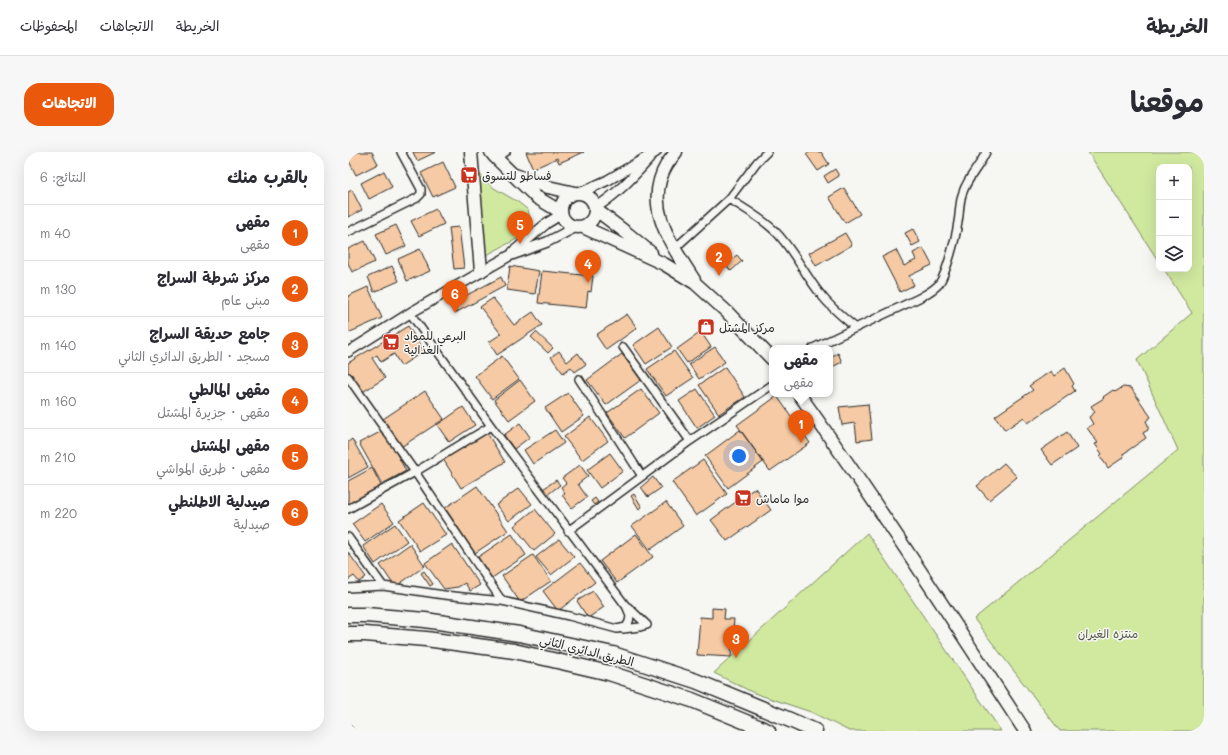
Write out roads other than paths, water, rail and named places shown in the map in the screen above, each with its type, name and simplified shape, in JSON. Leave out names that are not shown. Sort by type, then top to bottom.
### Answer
[{"type":"highway","name":"الطريق الدائري الثاني","points":[[348,615],[425,620],[519,634],[613,654],[696,681],[815,731]]},
{"type":"highway","name":"الطريق الدائري الثاني","points":[[348,634],[433,640],[514,651],[550,659],[609,673],[692,700],[768,731]]},
{"type":"main road","points":[[471,152],[481,272]]},
{"type":"main road","points":[[676,152],[667,165],[660,184],[658,202],[660,219],[674,249],[695,283]]},
{"type":"main road","points":[[498,154],[511,172],[536,197],[561,213]]},
{"type":"main road","points":[[511,172],[542,184],[578,193],[592,200],[595,209],[593,218],[590,222],[579,227]]},
{"type":"main road","points":[[578,193],[564,200],[561,213],[565,222],[664,264],[695,283],[728,312],[769,356]]},
{"type":"main road","points":[[595,209],[664,264]]},
{"type":"main road","points":[[801,397],[842,453],[926,578],[1025,731]]},
{"type":"street","points":[[348,232],[417,198],[421,194],[421,189],[401,152]]},
{"type":"street","points":[[674,249],[729,199],[757,162],[767,152]]},
{"type":"street","points":[[819,345],[919,298],[932,291],[939,283],[945,271],[956,232],[960,201],[963,191],[986,152]]},
{"type":"street","points":[[578,193],[608,180],[655,153]]},
{"type":"street","points":[[595,209],[632,178],[655,153]]},
{"type":"street","points":[[729,199],[752,212],[775,232],[789,249],[822,296],[836,312],[856,328]]},
{"type":"street","points":[[509,256],[547,222],[561,213]]},
{"type":"street","points":[[348,352],[410,313],[509,256],[546,242],[579,227]]},
{"type":"street","points":[[410,313],[490,426],[626,606],[631,615],[630,620],[626,627],[617,629]]},
{"type":"street","points":[[623,347],[690,441]]},
{"type":"street","points":[[348,377],[415,472],[502,601]]},
{"type":"street","points":[[579,379],[642,476]]},
{"type":"street","points":[[568,531],[690,441],[769,387]]},
{"type":"street","points":[[348,509],[415,472],[490,426]]},
{"type":"street","points":[[348,537],[383,586]]},
{"type":"street","points":[[348,588],[383,586],[444,595],[502,601],[569,616],[617,629],[646,625],[626,606]]},
{"type":"place","name":"فساطو للتسوق","points":[[469,175]]},
{"type":"place","name":"مقهى المشتل","points":[[520,244]]},
{"type":"place","name":"مركز شرطة السراج","points":[[719,276]]},
{"type":"place","name":"مقهى المالطي","points":[[588,283]]},
{"type":"place","name":"صيدلية الاطلنطي","points":[[455,313]]},
{"type":"place","name":"مركز المشتل","points":[[706,327]]},
{"type":"place","name":"البرعي للمواد الغذائية","points":[[391,342]]},
{"type":"place","name":"مقهى","points":[[801,443]]},
{"type":"place","name":"موا ماماش","points":[[743,498]]},
{"type":"place","name":"جامع حديقة السراج","points":[[736,658]]},
{"type":"park label","name":"منتزه الغيران","points":[[1108,633]]}]
